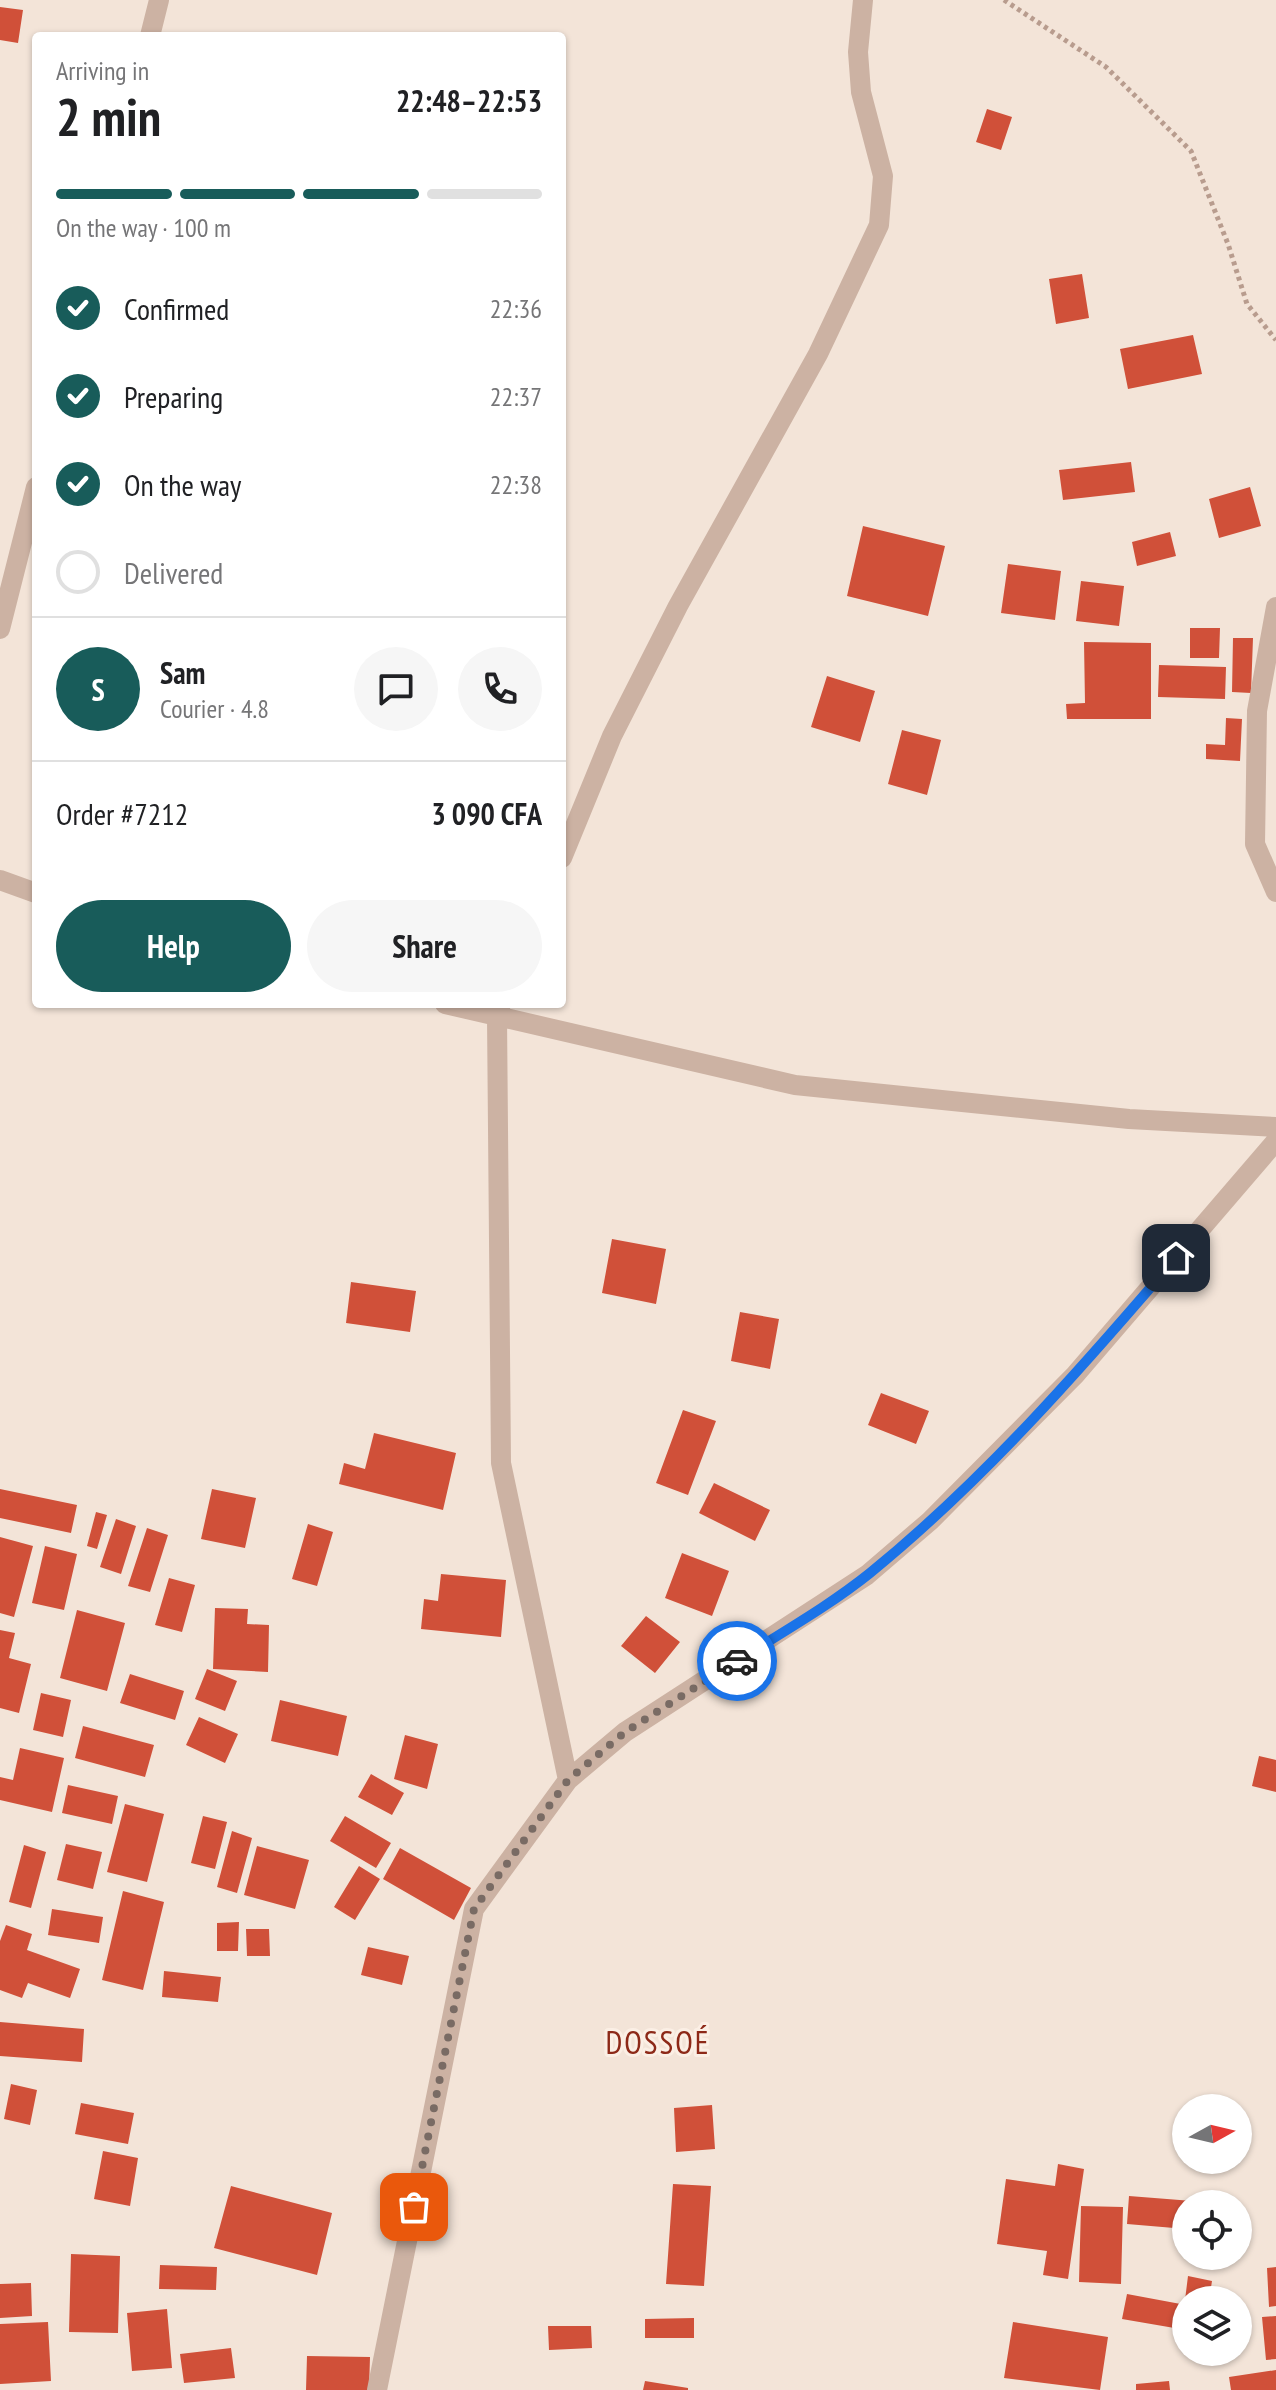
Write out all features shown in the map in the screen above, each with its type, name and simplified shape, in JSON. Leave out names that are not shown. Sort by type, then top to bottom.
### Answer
[{"type":"street","points":[[151,32],[159,0]]},
{"type":"street","points":[[566,848],[612,736],[678,606],[818,354],[879,225],[883,176],[861,92],[858,52],[863,0]]},
{"type":"street","points":[[0,629],[32,503]]},
{"type":"street","points":[[1276,607],[1257,711],[1255,844],[1276,892]]},
{"type":"street","points":[[0,880],[32,892]]},
{"type":"street","points":[[568,1780],[501,1463],[499,1010],[795,1085],[1129,1119],[1276,1127]]},
{"type":"street","points":[[377,2390],[474,1909],[568,1780],[625,1732],[867,1575],[930,1521],[1075,1375],[1276,1141]]},
{"type":"path","points":[[1004,0],[1106,67],[1191,151],[1228,244],[1247,304],[1276,340]]},
{"type":"building","points":[[0,7],[23,10],[18,43],[0,40]]},
{"type":"building","points":[[987,109],[1012,117],[1001,150],[976,142]]},
{"type":"building","points":[[1082,274],[1089,318],[1056,324],[1049,279]]},
{"type":"building","points":[[1193,335],[1202,374],[1128,389],[1120,349]]},
{"type":"building","points":[[1131,462],[1135,492],[1063,500],[1059,470]]},
{"type":"building","points":[[1250,487],[1261,526],[1219,538],[1209,499]]},
{"type":"building","points":[[863,526],[945,546],[928,616],[847,596]]},
{"type":"building","points":[[1170,532],[1176,556],[1137,566],[1132,542]]},
{"type":"building","points":[[1008,564],[1061,571],[1055,620],[1001,613]]},
{"type":"building","points":[[1081,581],[1124,586],[1119,626],[1076,621]]},
{"type":"building","points":[[1190,628],[1220,628],[1219,658],[1190,658]]},
{"type":"building","points":[[1233,638],[1253,638],[1251,693],[1232,692]]},
{"type":"building","points":[[1084,642],[1151,643],[1151,719],[1067,719],[1066,704],[1085,703]]},
{"type":"building","points":[[1159,665],[1226,667],[1225,699],[1158,697]]},
{"type":"building","points":[[827,676],[875,691],[860,742],[811,727]]},
{"type":"building","points":[[1226,718],[1242,719],[1240,761],[1206,759],[1206,744],[1225,745]]},
{"type":"building","points":[[902,730],[941,740],[927,795],[888,784]]},
{"type":"building","points":[[612,1239],[666,1249],[656,1304],[602,1293]]},
{"type":"building","points":[[351,1282],[416,1291],[410,1332],[346,1323]]},
{"type":"building","points":[[740,1312],[779,1319],[770,1369],[731,1361]]},
{"type":"building","points":[[881,1393],[929,1411],[916,1444],[868,1425]]},
{"type":"building","points":[[683,1410],[716,1421],[688,1495],[656,1483]]},
{"type":"building","points":[[374,1433],[456,1453],[443,1510],[339,1484],[344,1463],[365,1469]]},
{"type":"building","points":[[714,1483],[770,1510],[755,1541],[699,1513]]},
{"type":"building","points":[[0,1489],[77,1505],[71,1533],[0,1518]]},
{"type":"building","points":[[212,1489],[256,1498],[245,1548],[201,1539]]},
{"type":"building","points":[[96,1512],[107,1515],[97,1549],[87,1546]]},
{"type":"building","points":[[116,1519],[136,1526],[121,1574],[100,1567]]},
{"type":"building","points":[[308,1524],[333,1532],[317,1586],[292,1579]]},
{"type":"building","points":[[147,1528],[168,1535],[150,1592],[128,1586]]},
{"type":"building","points":[[0,1537],[33,1546],[14,1617],[0,1613]]},
{"type":"building","points":[[45,1546],[77,1554],[64,1610],[32,1603]]},
{"type":"building","points":[[682,1553],[729,1571],[712,1616],[665,1598]]},
{"type":"building","points":[[441,1574],[506,1580],[501,1637],[421,1629],[424,1599],[438,1601]]},
{"type":"building","points":[[169,1578],[195,1585],[182,1632],[155,1625]]},
{"type":"building","points":[[215,1608],[248,1609],[247,1624],[269,1625],[268,1672],[213,1669]]},
{"type":"building","points":[[77,1610],[125,1623],[107,1691],[60,1678]]},
{"type":"building","points":[[646,1616],[680,1642],[655,1673],[621,1646]]},
{"type":"building","points":[[0,1630],[15,1633],[9,1658],[31,1664],[19,1713],[0,1708]]},
{"type":"building","points":[[207,1669],[237,1681],[225,1711],[195,1699]]},
{"type":"building","points":[[130,1674],[184,1691],[175,1720],[120,1703]]},
{"type":"building","points":[[41,1693],[71,1700],[63,1737],[33,1730]]},
{"type":"building","points":[[280,1700],[347,1716],[338,1756],[271,1741]]},
{"type":"building","points":[[199,1717],[238,1734],[225,1763],[186,1745]]},
{"type":"building","points":[[83,1726],[154,1745],[145,1777],[75,1758]]},
{"type":"building","points":[[405,1735],[438,1744],[427,1789],[394,1779]]},
{"type":"building","points":[[20,1748],[64,1758],[52,1812],[0,1800],[0,1777],[13,1780]]},
{"type":"building","points":[[1259,1756],[1276,1760],[1276,1792],[1252,1786]]},
{"type":"building","points":[[371,1774],[404,1793],[392,1815],[358,1797]]},
{"type":"building","points":[[68,1785],[118,1796],[112,1824],[62,1813]]},
{"type":"building","points":[[125,1804],[164,1814],[147,1882],[107,1872]]},
{"type":"building","points":[[203,1816],[227,1822],[215,1869],[191,1863]]},
{"type":"building","points":[[345,1816],[391,1843],[376,1868],[330,1841]]},
{"type":"building","points":[[232,1831],[252,1838],[237,1893],[217,1887]]},
{"type":"building","points":[[66,1844],[102,1852],[93,1889],[57,1880]]},
{"type":"building","points":[[24,1845],[46,1852],[31,1908],[9,1902]]},
{"type":"building","points":[[257,1846],[309,1860],[295,1909],[244,1895]]},
{"type":"building","points":[[400,1848],[471,1888],[454,1920],[383,1879]]},
{"type":"building","points":[[359,1866],[380,1879],[355,1920],[334,1907]]},
{"type":"building","points":[[123,1891],[164,1902],[143,1990],[102,1980]]},
{"type":"building","points":[[52,1909],[103,1917],[99,1943],[48,1935]]},
{"type":"building","points":[[239,1922],[238,1951],[217,1951],[217,1923]]},
{"type":"building","points":[[6,1925],[32,1934],[27,1950],[80,1969],[70,1998],[28,1983],[22,1998],[0,1990],[0,1941]]},
{"type":"building","points":[[246,1929],[269,1929],[270,1956],[247,1956]]},
{"type":"building","points":[[368,1947],[409,1956],[402,1985],[361,1975]]},
{"type":"building","points":[[164,1971],[221,1977],[218,2002],[162,1997]]},
{"type":"building","points":[[0,2022],[84,2029],[82,2062],[0,2056]]},
{"type":"building","points":[[11,2084],[37,2090],[30,2125],[4,2119]]},
{"type":"building","points":[[81,2103],[134,2113],[128,2144],[75,2134]]},
{"type":"building","points":[[712,2105],[715,2149],[676,2152],[674,2108]]},
{"type":"building","points":[[103,2151],[138,2158],[130,2206],[94,2199]]},
{"type":"building","points":[[1058,2164],[1084,2169],[1068,2279],[1043,2275],[1047,2251],[997,2244],[1006,2179],[1055,2186]]},
{"type":"building","points":[[673,2184],[711,2186],[704,2286],[666,2284]]},
{"type":"building","points":[[231,2186],[332,2213],[317,2275],[214,2248]]},
{"type":"building","points":[[1129,2196],[1172,2199],[1172,2228],[1127,2224]]},
{"type":"building","points":[[1081,2206],[1123,2207],[1121,2284],[1079,2282]]},
{"type":"building","points":[[71,2254],[120,2256],[118,2333],[69,2332]]},
{"type":"building","points":[[160,2265],[217,2267],[216,2290],[159,2289]]},
{"type":"building","points":[[1276,2267],[1276,2306],[1269,2307],[1267,2268]]},
{"type":"building","points":[[1188,2276],[1212,2281],[1211,2286],[1187,2286]]},
{"type":"building","points":[[31,2283],[32,2316],[0,2318],[0,2284]]},
{"type":"building","points":[[1127,2294],[1172,2302],[1172,2328],[1122,2319]]},
{"type":"building","points":[[167,2309],[172,2368],[132,2371],[127,2313]]},
{"type":"building","points":[[1276,2316],[1276,2359],[1266,2360],[1262,2317]]},
{"type":"building","points":[[694,2318],[694,2338],[645,2338],[645,2319]]},
{"type":"building","points":[[48,2322],[51,2381],[0,2384],[0,2324]]},
{"type":"building","points":[[1013,2322],[1108,2337],[1100,2390],[1004,2378]]},
{"type":"building","points":[[548,2326],[591,2326],[592,2348],[549,2350]]},
{"type":"building","points":[[231,2348],[235,2378],[184,2383],[180,2354]]},
{"type":"building","points":[[307,2356],[370,2357],[369,2390],[306,2390]]},
{"type":"building","points":[[1276,2370],[1276,2390],[1231,2390],[1229,2377]]},
{"type":"building","points":[[645,2381],[688,2388],[688,2390],[643,2390]]},
{"type":"building","points":[[1169,2381],[1170,2390],[1136,2390],[1136,2384]]},
{"type":"way so far","points":[[414,2207],[474,1909],[568,1780],[625,1732],[737,1661]]},
{"type":"district","name":"DOSSOÉ","points":[[658,2043]]},
{"type":"route","points":[[737,1661],[867,1575],[930,1521],[1075,1375],[1176,1258]]}]
